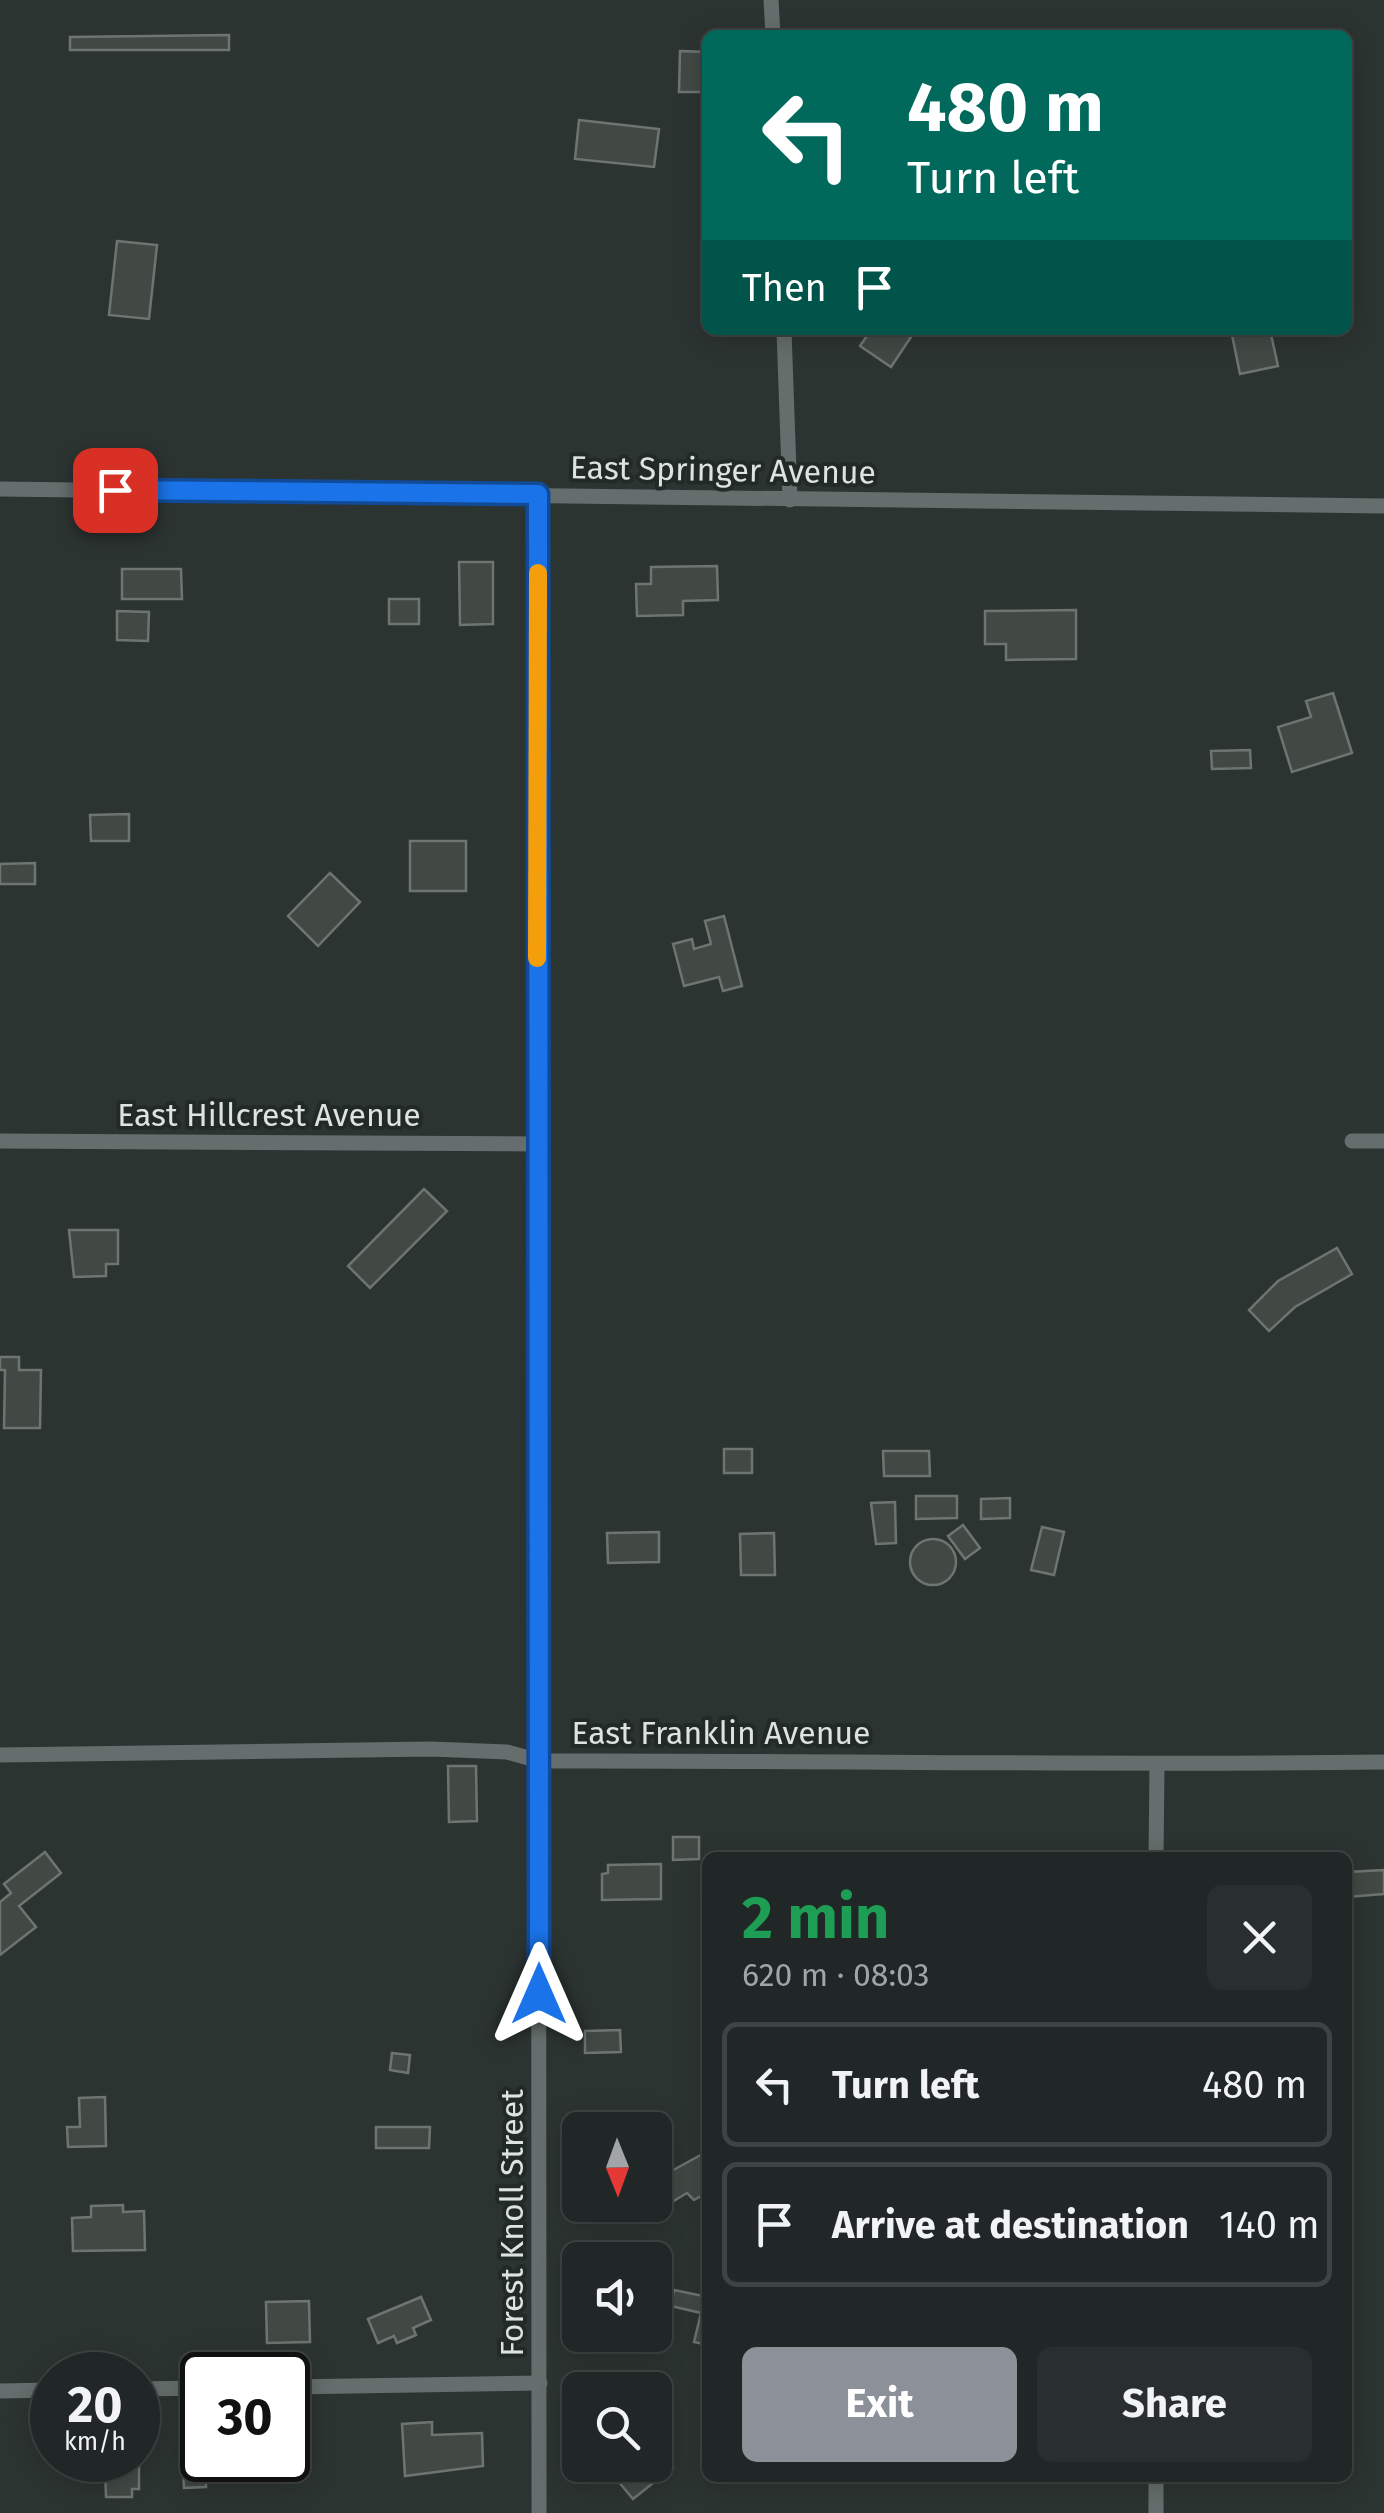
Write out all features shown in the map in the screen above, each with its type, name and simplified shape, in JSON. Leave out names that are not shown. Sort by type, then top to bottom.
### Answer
[{"type":"street","points":[[771,0],[773,30]]},
{"type":"street","points":[[784,335],[790,500]]},
{"type":"street","name":"East Springer Avenue","points":[[0,489],[1384,506]]},
{"type":"street","name":"Forest Knoll Street","points":[[538,494],[539,2513]]},
{"type":"street","name":"East Hillcrest Avenue","points":[[0,1141],[537,1144]]},
{"type":"street","points":[[1352,1141],[1384,1141]]},
{"type":"street","name":"East Franklin Avenue","points":[[0,1755],[430,1749],[506,1752],[539,1761],[860,1760],[1157,1766],[1384,1762]]},
{"type":"street","points":[[1156,1852],[1157,1766]]},
{"type":"street","points":[[310,2387],[540,2383]]},
{"type":"street","points":[[0,2391],[30,2390]]},
{"type":"street","points":[[1156,2482],[1156,2513]]},
{"type":"building","points":[[229,35],[229,50],[70,50],[70,37]]},
{"type":"building","points":[[680,51],[702,52],[702,92],[679,92]]},
{"type":"building","points":[[579,120],[659,129],[654,167],[575,159]]},
{"type":"building","points":[[117,241],[157,245],[149,319],[109,315]]},
{"type":"building","points":[[868,335],[912,335],[891,367],[860,346]]},
{"type":"building","points":[[1232,335],[1271,335],[1278,366],[1240,374]]},
{"type":"building","points":[[459,562],[493,562],[493,624],[460,625]]},
{"type":"building","points":[[717,566],[718,600],[683,601],[683,615],[637,616],[636,584],[651,584],[651,567]]},
{"type":"building","points":[[122,569],[181,569],[182,599],[122,599]]},
{"type":"building","points":[[389,599],[419,599],[419,624],[389,624]]},
{"type":"building","points":[[1076,610],[1076,659],[1006,660],[1006,644],[985,644],[985,611]]},
{"type":"building","points":[[117,611],[149,612],[148,641],[117,640]]},
{"type":"building","points":[[1333,693],[1352,753],[1292,772],[1278,727],[1311,717],[1306,701]]},
{"type":"building","points":[[1250,750],[1251,768],[1212,769],[1211,751]]},
{"type":"building","points":[[129,814],[129,841],[91,841],[90,815]]},
{"type":"building","points":[[410,841],[466,841],[466,891],[410,891]]},
{"type":"building","points":[[35,863],[35,884],[0,884],[0,864]]},
{"type":"building","points":[[330,873],[360,902],[318,946],[288,916]]},
{"type":"building","points":[[724,916],[742,986],[723,991],[719,977],[684,986],[673,944],[692,939],[694,949],[711,944],[705,921]]},
{"type":"building","points":[[424,1189],[447,1211],[370,1288],[348,1266]]},
{"type":"building","points":[[69,1230],[118,1230],[118,1264],[106,1264],[106,1276],[74,1277]]},
{"type":"building","points":[[1337,1248],[1352,1274],[1295,1307],[1269,1331],[1249,1310],[1278,1281]]},
{"type":"building","points":[[0,1357],[19,1357],[19,1370],[41,1370],[40,1428],[4,1428],[5,1370],[0,1370]]},
{"type":"building","points":[[724,1449],[752,1449],[752,1473],[724,1473]]},
{"type":"building","points":[[883,1451],[929,1451],[930,1476],[884,1476]]},
{"type":"building","points":[[916,1496],[957,1496],[957,1518],[916,1519]]},
{"type":"building","points":[[1010,1498],[1010,1518],[981,1519],[981,1499]]},
{"type":"building","points":[[895,1502],[896,1543],[876,1544],[871,1503]]},
{"type":"building","points":[[963,1525],[980,1548],[965,1559],[948,1536]]},
{"type":"building","points":[[1042,1527],[1064,1532],[1054,1575],[1031,1570]]},
{"type":"building","points":[[659,1532],[659,1562],[608,1563],[607,1533]]},
{"type":"building","points":[[774,1533],[775,1575],[741,1575],[740,1534]]},
{"type":"building","points":[[933,1539],[949,1546],[956,1562],[949,1578],[933,1585],[917,1578],[910,1562],[917,1546]]},
{"type":"building","points":[[448,1766],[476,1766],[477,1821],[449,1822]]},
{"type":"building","points":[[673,1837],[699,1837],[699,1859],[673,1860]]},
{"type":"building","points":[[45,1852],[61,1873],[19,1906],[36,1927],[0,1955],[0,1902],[11,1893],[4,1884]]},
{"type":"building","points":[[661,1864],[661,1899],[602,1900],[602,1874],[608,1873],[608,1865]]},
{"type":"building","points":[[1384,1870],[1384,1894],[1352,1897],[1352,1872]]},
{"type":"building","points":[[620,2030],[621,2052],[585,2053],[585,2031]]},
{"type":"building","points":[[392,2053],[410,2055],[408,2073],[390,2070]]},
{"type":"building","points":[[105,2097],[106,2146],[68,2147],[67,2127],[80,2127],[79,2098]]},
{"type":"building","points":[[376,2127],[430,2127],[429,2148],[376,2148]]},
{"type":"building","points":[[702,2154],[702,2195],[694,2200],[687,2193],[672,2202],[672,2171]]},
{"type":"building","points":[[123,2205],[123,2212],[144,2211],[145,2250],[73,2251],[72,2218],[91,2217],[91,2206]]},
{"type":"building","points":[[674,2290],[702,2296],[702,2344],[694,2342],[701,2313],[672,2306]]},
{"type":"building","points":[[421,2297],[431,2320],[413,2328],[416,2335],[397,2343],[394,2336],[378,2343],[368,2319]]},
{"type":"building","points":[[309,2301],[310,2342],[267,2343],[266,2302]]},
{"type":"building","points":[[432,2422],[432,2435],[482,2433],[483,2466],[405,2476],[402,2424]]},
{"type":"building","points":[[106,2482],[139,2482],[139,2489],[132,2489],[132,2497],[106,2497]]},
{"type":"building","points":[[184,2482],[206,2482],[206,2487],[184,2488]]},
{"type":"building","points":[[619,2482],[654,2482],[633,2499]]},
{"type":"slow traffic","points":[[537,958],[538,573]]},
{"type":"route","points":[[115,490],[538,494],[539,1994]]}]
